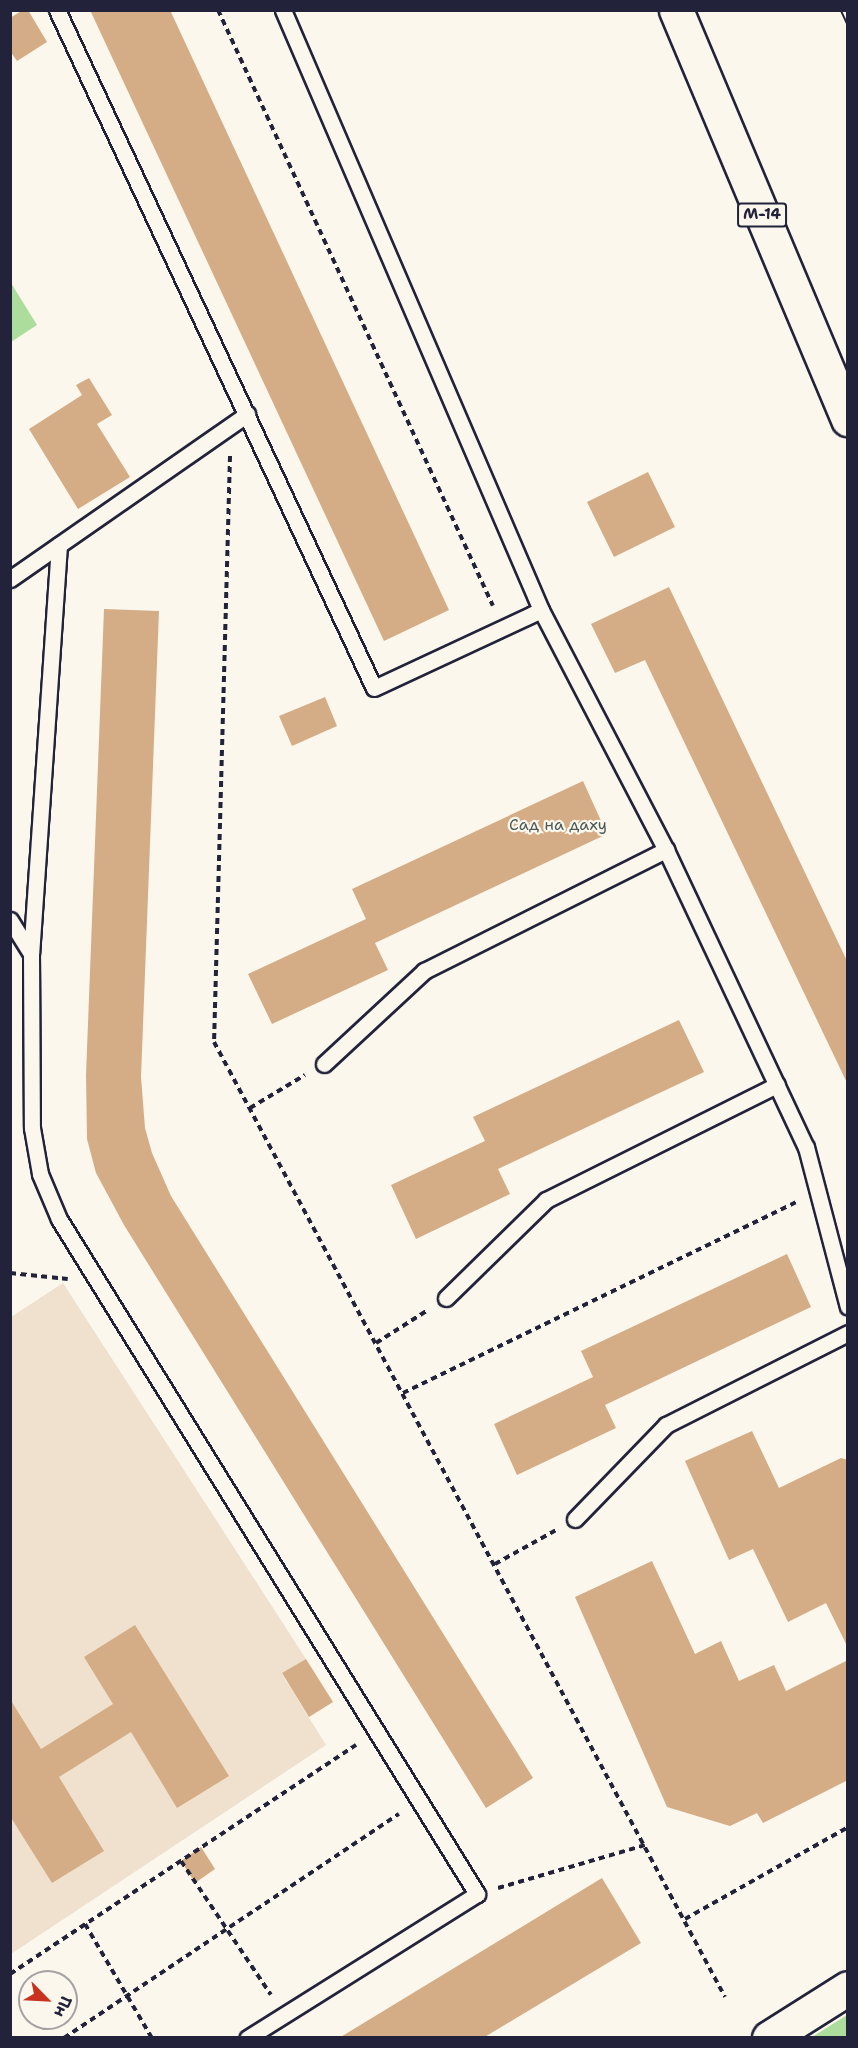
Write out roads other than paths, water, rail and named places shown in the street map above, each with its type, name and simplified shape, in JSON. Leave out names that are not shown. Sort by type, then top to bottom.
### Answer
[{"type":"main road","name":"М-14","points":[[676,10],[848,419]]},
{"type":"main road","points":[[769,2037],[848,1988]]},
{"type":"lane","points":[[57,10],[374,688],[541,610]]},
{"type":"lane","points":[[283,10],[541,610],[666,850],[806,1147],[848,1307]]},
{"type":"lane","points":[[10,579],[247,414]]},
{"type":"lane","points":[[59,545],[31,953],[32,1128],[40,1174],[59,1219],[477,1894],[247,2037]]},
{"type":"lane","points":[[324,1064],[424,972],[666,850]]},
{"type":"lane","points":[[10,920],[31,953]]},
{"type":"lane","points":[[446,1298],[546,1200],[777,1086]]},
{"type":"lane","points":[[575,1519],[666,1425],[848,1333]]},
{"type":"tram line","points":[[841,10],[848,25]]},
{"type":"park label","name":"Сад на даху","points":[[558,825]]}]
